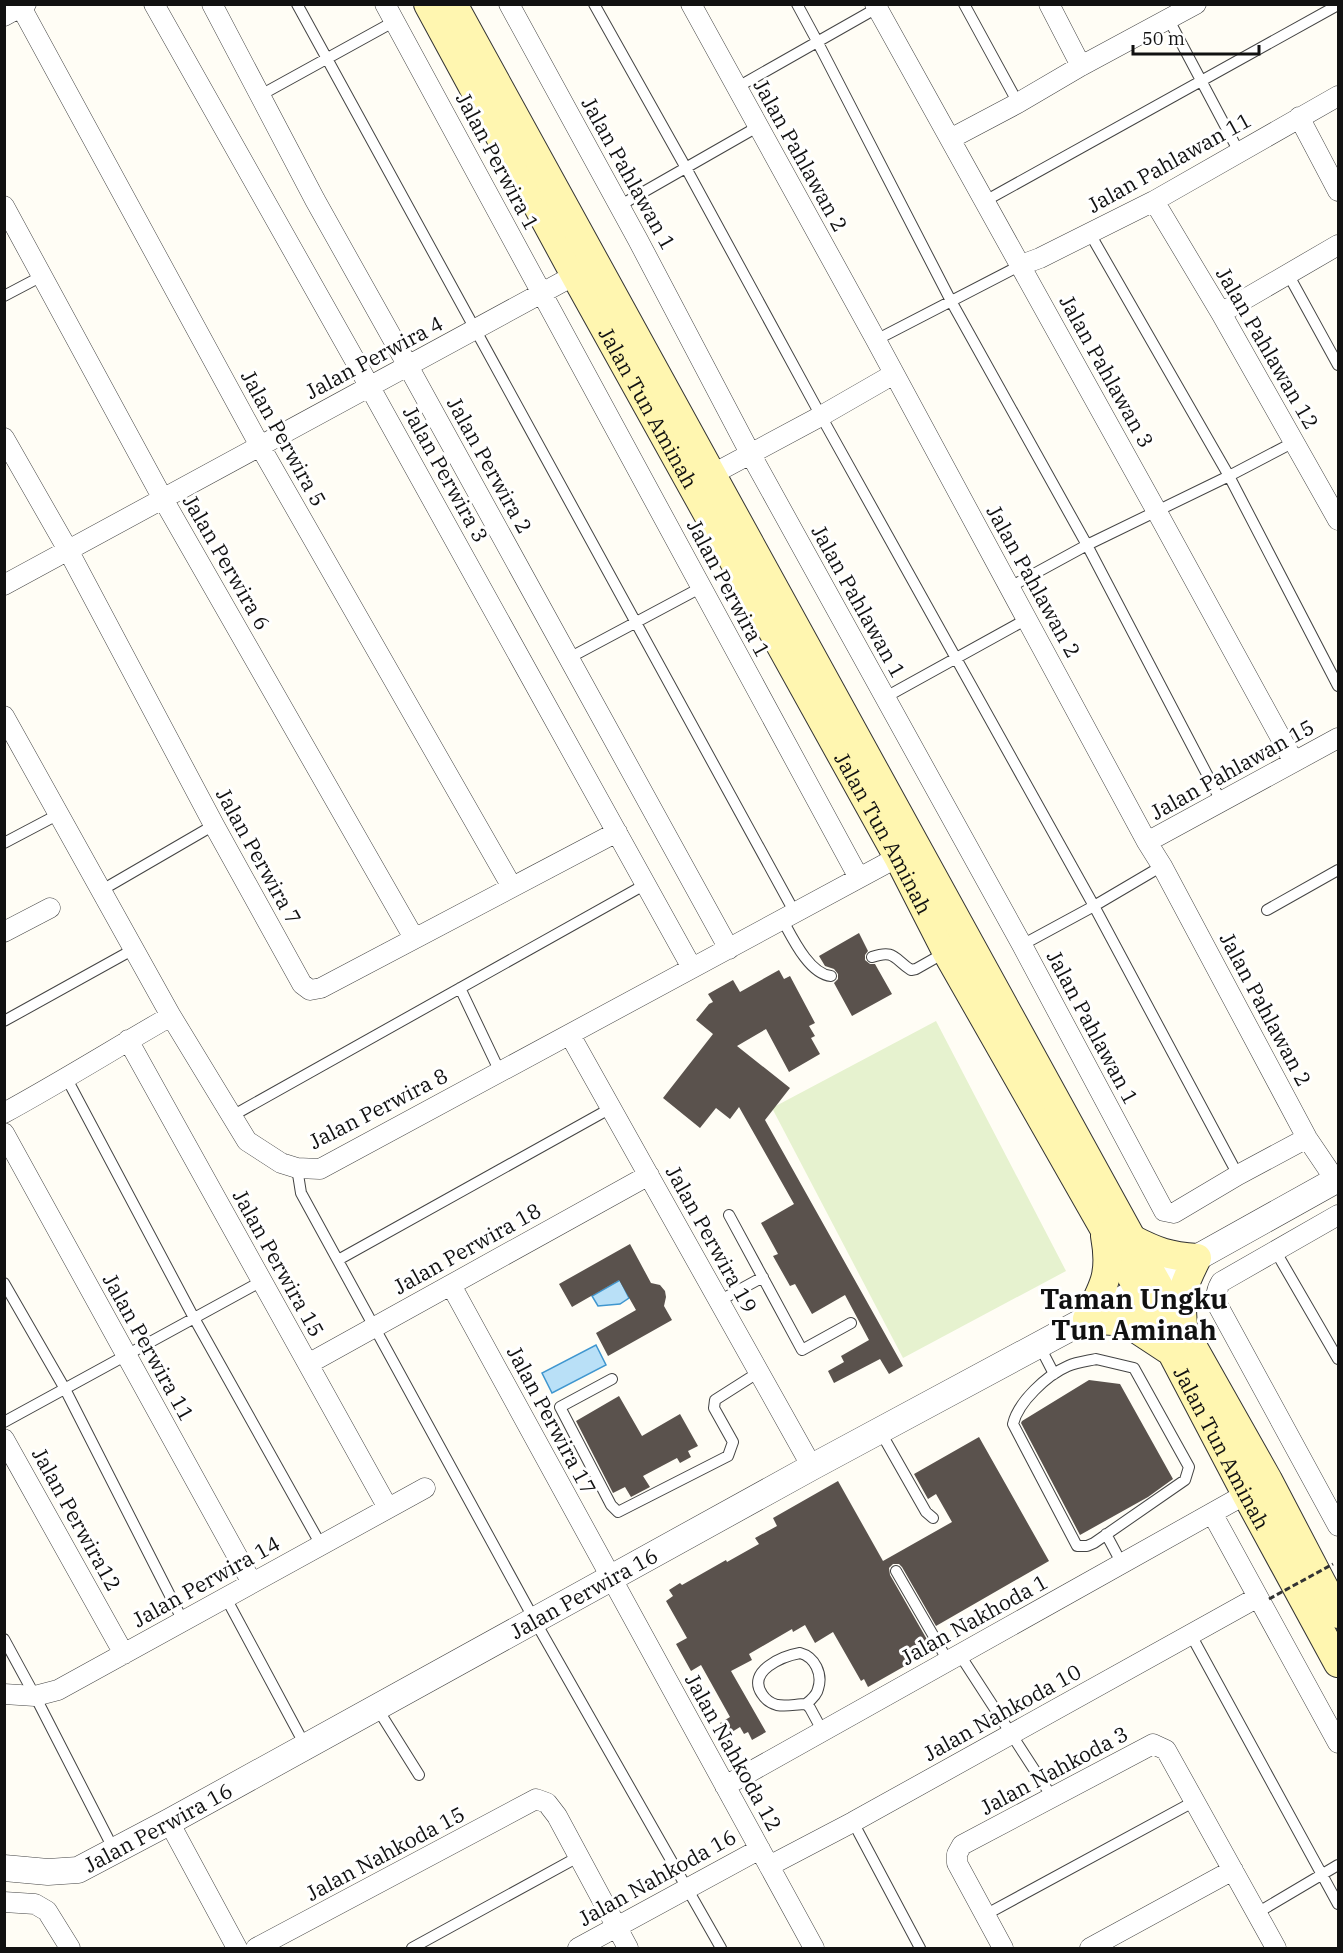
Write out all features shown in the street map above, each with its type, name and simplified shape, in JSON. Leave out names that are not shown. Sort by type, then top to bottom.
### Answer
[{"type":"main road","name":"Jalan Tun Aminah","points":[[428,4],[898,857],[946,951],[1102,1226],[1147,1286],[1177,1341],[1246,1494],[1338,1663]]},
{"type":"main road","name":"Jalan Tun Aminah","points":[[453,4],[1132,1239],[1147,1286]]},
{"type":"main road","points":[[1102,1226],[1108,1264],[1106,1281],[1087,1319],[1126,1322],[1177,1341],[1184,1284],[1197,1258],[1169,1255],[1132,1239]]},
{"type":"main road","name":"Jalan Tun Aminah","points":[[1177,1341],[1268,1480],[1338,1614]]},
{"type":"street","name":"Jalan Perwira 3","points":[[154,4],[370,386],[692,968]]},
{"type":"street","name":"Jalan Perwira 2","points":[[212,4],[321,211],[729,948]]},
{"type":"street","name":"Jalan Pahlawan 1","points":[[509,4],[750,453],[1022,945],[1164,1211],[1174,1214],[1238,1175]]},
{"type":"street","name":"Jalan Pahlawan 2","points":[[691,4],[1335,1186]]},
{"type":"street","points":[[1049,4],[1081,66]]},
{"type":"street","points":[[950,139],[1196,4]]},
{"type":"street","name":"Jalan Pahlawan 3","points":[[876,6],[1294,762]]},
{"type":"street","name":"Jalan Perwira 5","points":[[17,9],[260,446],[512,887]]},
{"type":"street","name":"Jalan Perwira 1","points":[[390,13],[860,878]]},
{"type":"street","name":"Jalan Pahlawan 11","points":[[1021,265],[1040,258],[1155,201],[1338,96]]},
{"type":"street","points":[[1299,117],[1338,191]]},
{"type":"street","name":"Jalan Pahlawan 12","points":[[1155,201],[1338,520]]},
{"type":"street","name":"Jalan Perwira 6","points":[[4,206],[163,499],[414,938]]},
{"type":"street","points":[[1221,313],[1338,245]]},
{"type":"street","name":"Jalan Perwira 4","points":[[4,585],[576,275]]},
{"type":"street","points":[[711,475],[894,374]]},
{"type":"street","name":"Jalan Perwira 7","points":[[4,438],[68,550],[214,825],[302,984],[310,990],[321,988],[617,832]]},
{"type":"street","name":"Jalan Perwira 8","points":[[4,716],[171,1016],[247,1141],[281,1163],[297,1168],[321,1169],[898,857]]},
{"type":"street","name":"Jalan Pahlawan 15","points":[[1148,842],[1338,738]]},
{"type":"street","points":[[4,932],[50,908]]},
{"type":"street","points":[[4,1113],[67,1079],[171,1016]]},
{"type":"street","name":"Jalan Perwira 19","points":[[570,1035],[812,1467]]},
{"type":"street","name":"Jalan Perwira 15","points":[[129,1040],[388,1508]]},
{"type":"street","name":"Jalan Perwira 11","points":[[4,1133],[252,1583]]},
{"type":"street","points":[[1238,1175],[1307,1138]]},
{"type":"street","name":"Jalan Perwira 18","points":[[308,1364],[649,1175]]},
{"type":"street","name":"Jalan Perwira 16","points":[[4,1868],[48,1872],[78,1870],[1038,1344],[1335,1186]]},
{"type":"street","points":[[1338,1215],[1221,1282],[1216,1296],[1217,1304],[1338,1526]]},
{"type":"street","name":"Jalan Perwira 17","points":[[451,1285],[610,1579]]},
{"type":"street","name":"Jalan Perwira12","points":[[4,1439],[124,1654]]},
{"type":"street","name":"Jalan Perwira 14","points":[[4,1694],[35,1696],[58,1690],[425,1488]]},
{"type":"street","name":"Jalan Nakhoda 1","points":[[725,1786],[1246,1494]]},
{"type":"street","points":[[1212,1513],[1264,1598],[1338,1743]]},
{"type":"street","name":"Jalan Nahkoda 12","points":[[610,1579],[814,1948]]},
{"type":"street","name":"Jalan Nahkoda 10","points":[[764,1857],[854,1822],[1191,1635],[1264,1598]]},
{"type":"street","name":"Jalan Nahkoda 3","points":[[1003,1948],[957,1863],[957,1854],[962,1845],[1153,1744],[1166,1750],[1257,1913],[1270,1946]]},
{"type":"street","name":"Jalan Nahkoda 15","points":[[256,1948],[536,1799],[547,1803],[578,1857]]},
{"type":"street","points":[[169,1822],[237,1948]]},
{"type":"street","points":[[578,1857],[628,1948]]},
{"type":"street","name":"Jalan Nahkoda 16","points":[[578,1948],[687,1887],[764,1857]]},
{"type":"street","points":[[1090,1948],[1233,1870]]},
{"type":"street","points":[[4,1902],[35,1904],[47,1911],[70,1948]]},
{"type":"lane","points":[[297,4],[636,622],[789,916],[810,964],[825,975],[831,976]]},
{"type":"lane","points":[[594,4],[1094,906],[1238,1175]]},
{"type":"lane","points":[[797,4],[951,301],[1087,544],[1222,802]]},
{"type":"lane","points":[[964,4],[1018,103]]},
{"type":"lane","points":[[985,201],[1338,5]]},
{"type":"lane","points":[[736,88],[876,6]]},
{"type":"lane","points":[[259,96],[327,59],[390,13]]},
{"type":"lane","points":[[1168,20],[1239,152]]},
{"type":"lane","points":[[619,206],[759,126]]},
{"type":"lane","points":[[1089,232],[1229,476],[1338,686]]},
{"type":"lane","points":[[876,340],[1021,265]]},
{"type":"lane","points":[[1288,274],[1338,365]]},
{"type":"lane","points":[[4,296],[42,276]]},
{"type":"lane","points":[[1010,587],[1087,544],[1294,442]]},
{"type":"lane","points":[[569,658],[702,587]]},
{"type":"lane","points":[[884,698],[1028,619]]},
{"type":"lane","points":[[4,843],[59,814]]},
{"type":"lane","points":[[102,890],[214,825]]},
{"type":"lane","points":[[1022,945],[1162,866]]},
{"type":"lane","points":[[1267,910],[1338,870]]},
{"type":"lane","points":[[232,1116],[646,884]]},
{"type":"lane","points":[[4,1021],[134,949]]},
{"type":"lane","points":[[872,957],[883,953],[893,955],[911,970],[946,951]]},
{"type":"lane","points":[[460,988],[500,1072]]},
{"type":"lane","points":[[67,1079],[195,1318],[321,1545]]},
{"type":"lane","points":[[338,1260],[611,1108]]},
{"type":"lane","points":[[297,1168],[301,1193],[535,1621],[721,1948]]},
{"type":"lane","points":[[729,1215],[802,1350],[851,1323]]},
{"type":"lane","points":[[1276,1252],[1338,1359]]},
{"type":"lane","points":[[719,1300],[763,1277]]},
{"type":"lane","points":[[4,1422],[262,1281]]},
{"type":"lane","points":[[4,1282],[65,1389],[183,1621]]},
{"type":"lane","points":[[1038,1344],[1054,1374]]},
{"type":"lane","points":[[1096,1359],[1134,1368],[1189,1467],[1185,1480],[1087,1546],[1077,1546],[1013,1424],[1016,1412],[1029,1396],[1054,1374],[1067,1366],[1096,1359]]},
{"type":"lane","points":[[612,1379],[560,1407],[611,1505],[618,1512],[728,1456],[733,1442],[714,1408],[715,1400],[759,1372]]},
{"type":"lane","points":[[880,1430],[926,1512],[933,1518]]},
{"type":"lane","points":[[1106,1534],[1122,1564]]},
{"type":"lane","points":[[896,1571],[954,1658],[1011,1734],[1052,1797]]},
{"type":"lane","points":[[226,1598],[306,1747]]},
{"type":"lane","points":[[1191,1635],[1338,1904]]},
{"type":"lane","points":[[4,1639],[114,1850]]},
{"type":"lane","points":[[800,1653],[808,1655],[816,1664],[819,1688],[806,1704],[776,1705],[768,1701],[756,1684],[758,1678],[763,1671],[789,1655],[800,1653]]},
{"type":"lane","points":[[806,1704],[823,1732]]},
{"type":"lane","points":[[377,1707],[419,1775]]},
{"type":"lane","points":[[985,1915],[1195,1801]]},
{"type":"lane","points":[[854,1822],[920,1948]]},
{"type":"lane","points":[[412,1948],[578,1857]]},
{"type":"lane","points":[[1257,1913],[1338,1865]]},
{"type":"path","points":[[1264,1598],[1333,1564]]},
{"type":"green space","points":[[936,1021],[1066,1271],[903,1358],[772,1108]]},
{"type":"water","points":[[620,1280],[629,1298],[620,1304],[598,1306],[592,1296]]},
{"type":"water","points":[[596,1345],[606,1365],[552,1393],[542,1373]]},
{"type":"building","points":[[859,933],[868,951],[865,960],[870,964],[875,964],[892,994],[852,1016],[834,983],[838,979],[838,974],[834,969],[825,966],[819,956]]},
{"type":"building","points":[[779,970],[784,979],[790,976],[815,1023],[809,1026],[815,1036],[811,1038],[820,1054],[789,1072],[766,1029],[737,1046],[790,1088],[765,1120],[903,1366],[889,1374],[880,1359],[834,1383],[828,1371],[844,1362],[841,1356],[869,1340],[845,1295],[812,1314],[795,1284],[790,1286],[773,1256],[778,1254],[761,1223],[794,1204],[739,1107],[730,1119],[716,1108],[700,1128],[663,1098],[713,1034],[696,1020],[713,1002],[708,994],[733,980],[740,992]]},
{"type":"building","points":[[630,1244],[651,1283],[660,1285],[665,1291],[664,1306],[672,1320],[608,1356],[596,1333],[636,1310],[619,1280],[572,1307],[559,1284]]},
{"type":"building","points":[[1089,1380],[1120,1384],[1173,1479],[1148,1497],[1080,1535],[1021,1423]]},
{"type":"building","points":[[619,1396],[642,1436],[680,1414],[698,1446],[688,1451],[691,1457],[680,1463],[677,1458],[643,1476],[650,1487],[631,1497],[625,1487],[613,1493],[576,1421]]},
{"type":"building","points":[[979,1437],[1049,1561],[936,1626],[902,1567],[899,1564],[893,1564],[889,1568],[890,1575],[933,1650],[868,1687],[864,1679],[861,1681],[833,1632],[815,1643],[805,1625],[793,1632],[792,1629],[749,1654],[752,1660],[731,1671],[766,1732],[752,1740],[748,1732],[744,1734],[740,1727],[727,1735],[720,1723],[730,1717],[701,1665],[691,1671],[676,1644],[687,1638],[666,1601],[673,1596],[669,1590],[759,1544],[755,1538],[777,1526],[773,1518],[838,1481],[883,1561],[952,1522],[936,1494],[928,1499],[914,1474]]},
{"type":"district","name":"Taman Ungku Tun Aminah","points":[[1134,1314]]}]
